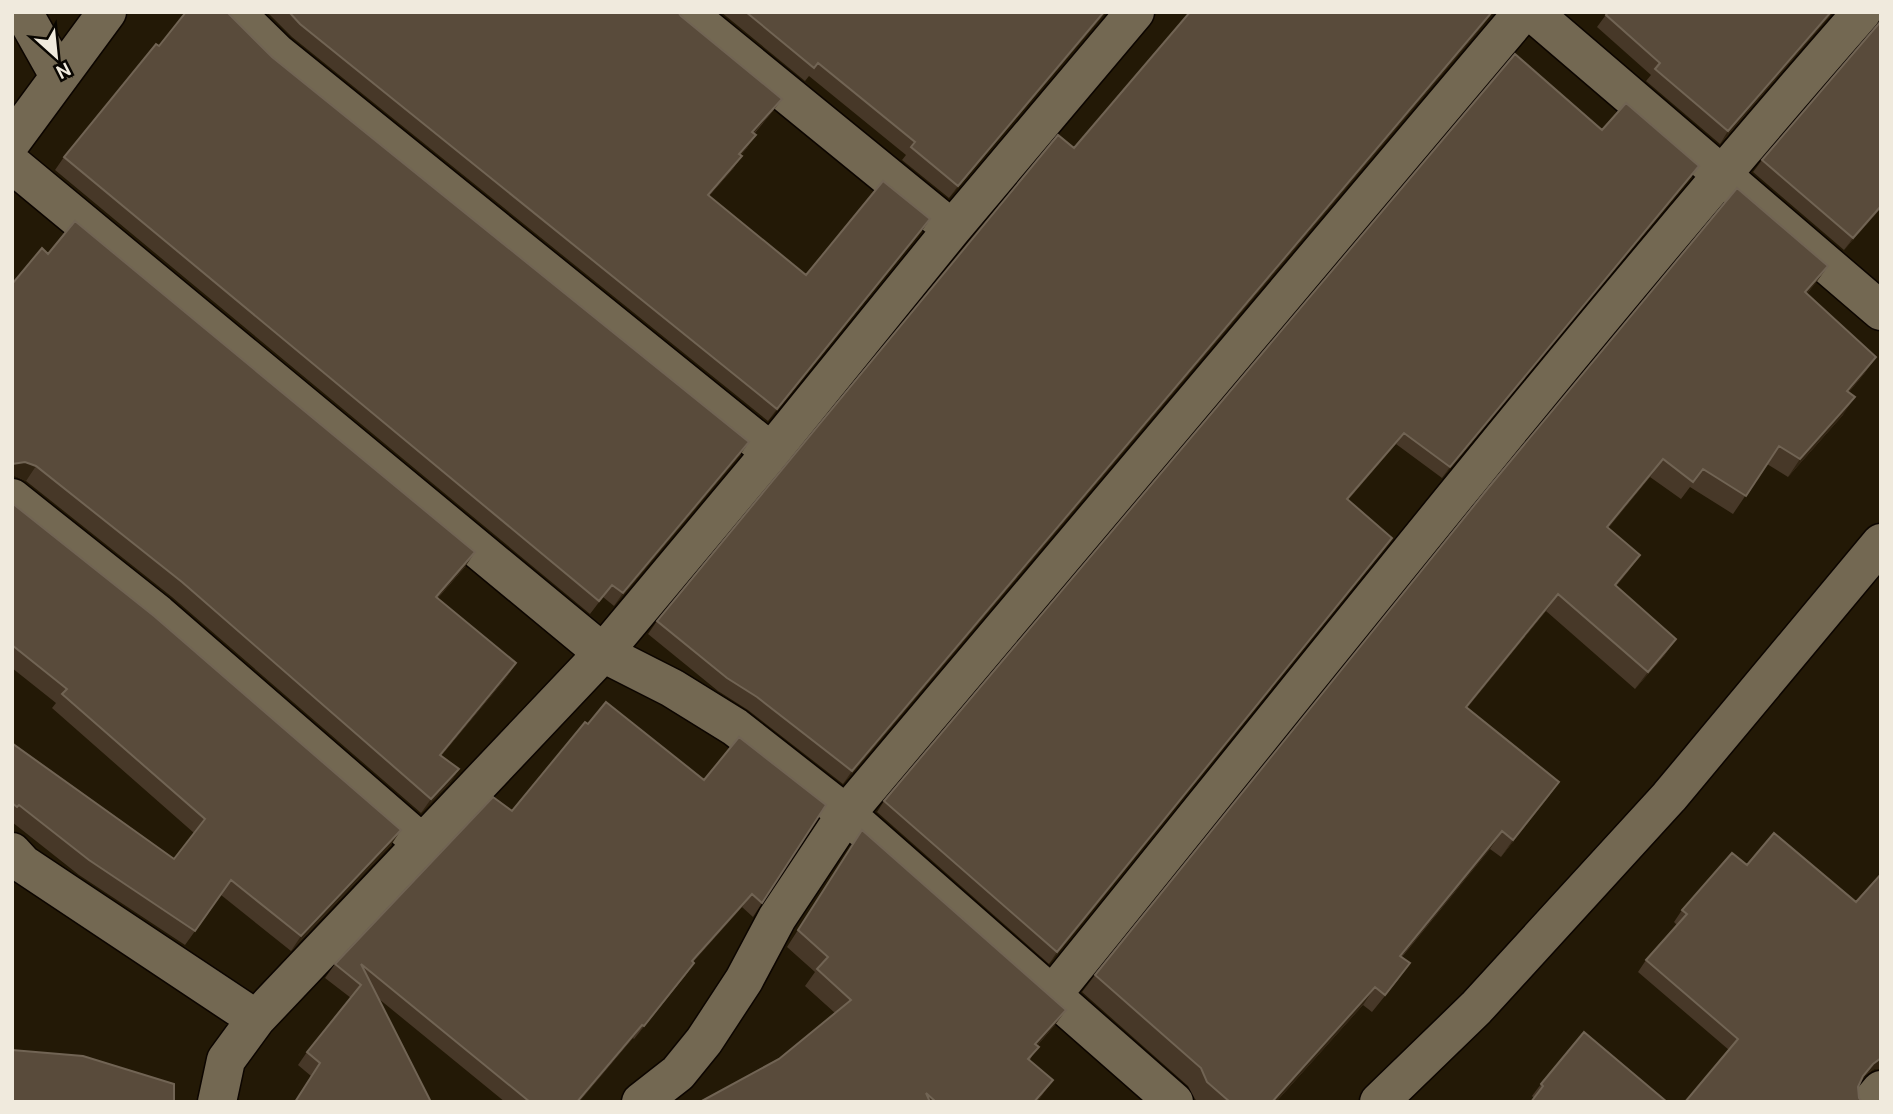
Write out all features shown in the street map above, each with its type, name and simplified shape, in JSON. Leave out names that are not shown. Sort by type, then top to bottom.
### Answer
[{"type":"street","points":[[23,12],[59,76]]},
{"type":"street","points":[[12,141],[107,12]]},
{"type":"street","points":[[235,12],[276,53],[771,452]]},
{"type":"street","points":[[686,12],[952,229]]},
{"type":"street","points":[[641,1102],[678,1073],[704,1041],[744,980],[777,918],[846,814],[1523,12]]},
{"type":"street","points":[[1532,12],[1881,311]]},
{"type":"street","points":[[1053,993],[1387,580],[1720,175],[1862,12]]},
{"type":"street","points":[[217,1102],[226,1060],[256,1019],[603,653],[771,452],[1127,15]]},
{"type":"street","points":[[12,164],[603,653],[672,688],[735,727],[846,814],[1174,1102]]},
{"type":"street","points":[[12,498],[158,614],[423,844]]},
{"type":"street","points":[[1378,1102],[1476,1008],[1670,797],[1881,544]]},
{"type":"street","points":[[16,867],[256,1019]]},
{"type":"street","points":[[1871,1102],[1881,1090]]},
{"type":"building","points":[[186,12],[227,12],[272,57],[749,442],[623,593],[612,585],[599,601],[64,157],[156,44],[159,46]]},
{"type":"building","points":[[289,12],[678,12],[782,99],[752,132],[756,135],[739,154],[742,156],[708,195],[806,275],[883,181],[930,219],[777,409],[300,24]]},
{"type":"building","points":[[746,12],[1104,12],[958,186],[911,147],[915,142],[818,63],[814,68]]},
{"type":"building","points":[[1190,12],[1492,12],[852,771],[757,697],[727,678],[657,621],[1058,135],[1074,148]]},
{"type":"building","points":[[1608,12],[1831,12],[1728,131],[1655,69],[1660,63],[1606,15]]},
{"type":"building","points":[[1881,21],[1881,206],[1853,238],[1762,160]]},
{"type":"building","points":[[1515,54],[1602,130],[1626,103],[1699,166],[1450,467],[1404,433],[1347,499],[1392,538],[1057,952],[884,801]]},
{"type":"building","points":[[1737,188],[1828,266],[1805,292],[1876,357],[1847,391],[1855,397],[1800,459],[1779,446],[1746,496],[1703,469],[1693,482],[1663,459],[1607,527],[1640,555],[1615,585],[1676,639],[1648,672],[1558,594],[1466,707],[1559,782],[1513,840],[1502,831],[1400,956],[1410,963],[1385,995],[1375,987],[1272,1102],[1230,1102],[1207,1082],[1201,1068],[1095,975],[1489,487]]},
{"type":"building","points":[[75,221],[475,552],[436,597],[516,663],[440,755],[459,769],[431,799],[182,582],[36,466],[25,462],[12,464],[12,284],[42,248],[48,254]]},
{"type":"building","points":[[12,503],[154,616],[401,830],[301,936],[231,880],[195,931],[89,860],[19,805],[17,807],[12,803],[13,744],[174,859],[205,819],[62,694],[67,689],[12,645]]},
{"type":"building","points":[[606,702],[704,780],[739,737],[826,805],[762,903],[752,894],[692,961],[694,963],[644,1026],[642,1025],[577,1102],[530,1102],[361,964],[431,1102],[295,1102],[320,1063],[307,1052],[361,985],[335,964],[493,797],[512,811],[585,722],[588,724]]},
{"type":"building","points":[[862,830],[1066,1010],[1035,1044],[1039,1047],[1028,1059],[1053,1080],[1034,1102],[936,1102],[926,1093],[930,1102],[700,1102],[779,1059],[851,1000],[817,969],[828,957],[798,930]]},
{"type":"building","points":[[1774,833],[1856,902],[1881,874],[1881,1058],[1863,1076],[1858,1087],[1862,1102],[1685,1102],[1738,1039],[1646,960],[1687,914],[1682,910],[1732,853],[1747,865]]},
{"type":"building","points":[[1584,1032],[1667,1102],[1531,1102],[1543,1086],[1541,1084]]},
{"type":"building","points":[[12,1050],[83,1056],[174,1084],[174,1102],[12,1102]]}]
